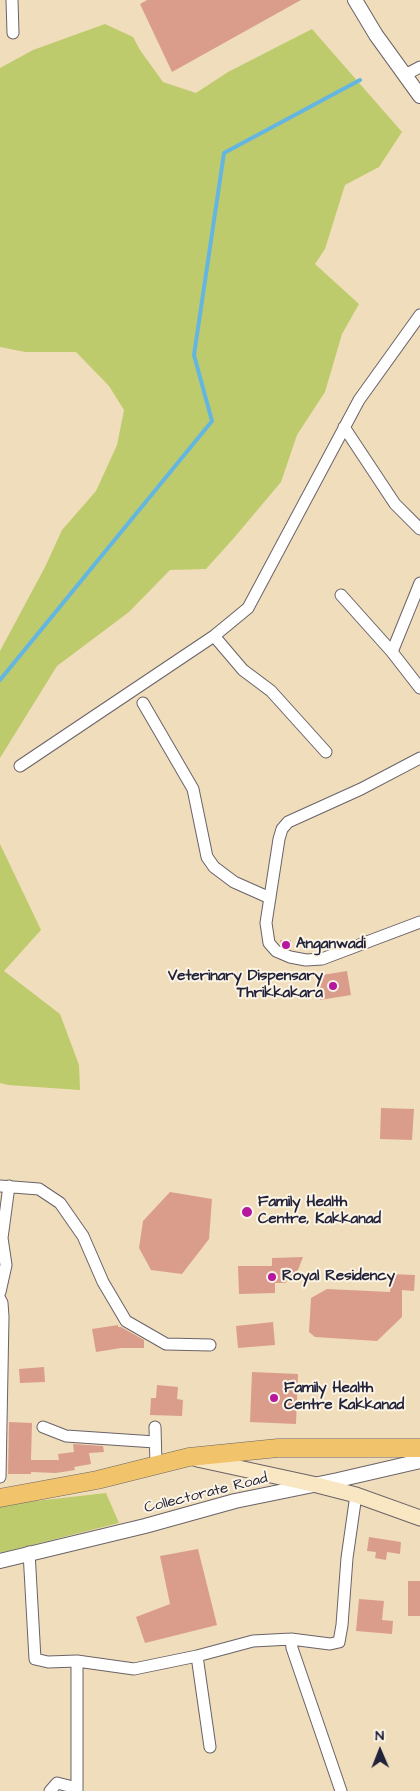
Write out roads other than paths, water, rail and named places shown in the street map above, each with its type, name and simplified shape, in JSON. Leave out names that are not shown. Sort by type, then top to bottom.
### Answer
[{"type":"main road","points":[[0,1498],[97,1480],[190,1457],[278,1448],[420,1448]]},
{"type":"main road","points":[[190,1457],[317,1484],[356,1495],[420,1518]]},
{"type":"street","points":[[12,0],[14,33]]},
{"type":"street","points":[[354,0],[376,35],[420,96]]},
{"type":"street","points":[[405,75],[420,67]]},
{"type":"street","points":[[20,766],[214,636],[248,608],[359,400],[420,315]]},
{"type":"street","points":[[344,427],[395,504],[420,529]]},
{"type":"street","points":[[392,652],[420,583]]},
{"type":"street","points":[[341,595],[392,652],[420,688]]},
{"type":"street","points":[[214,636],[243,670],[271,691],[326,752]]},
{"type":"street","points":[[143,703],[193,789],[207,857],[214,866],[234,882],[270,898]]},
{"type":"street","points":[[420,758],[361,789],[288,822],[282,830],[279,840],[266,923],[269,943],[276,951],[290,958],[306,960],[322,959],[420,922]]},
{"type":"street","points":[[0,1292],[6,1265],[2,1238],[5,1186],[39,1189],[60,1203],[83,1236],[103,1282],[126,1321],[166,1344],[210,1345]]},
{"type":"street","points":[[0,1299],[3,1317],[0,1477]]},
{"type":"street","points":[[155,1426],[156,1465]]},
{"type":"street","points":[[43,1427],[66,1436],[156,1442]]},
{"type":"street","name":"Collectorate Road","points":[[0,1560],[144,1526],[235,1501],[420,1461]]},
{"type":"street","points":[[30,1552],[35,1659],[48,1662],[77,1661],[134,1669],[197,1656],[252,1641],[291,1639],[330,1644],[339,1642],[342,1625],[347,1558],[356,1495]]},
{"type":"street","points":[[291,1639],[292,1648],[341,1791]]},
{"type":"street","points":[[197,1656],[210,1748]]},
{"type":"street","points":[[50,1791],[57,1783],[77,1790],[77,1661]]},
{"type":"waterway","points":[[0,680],[212,421],[194,355],[224,153],[360,80]]},
{"type":"place","name":"Anganwadi","points":[[286,945]]},
{"type":"place","name":"Veterinary Dispensary Thrikkakara","points":[[333,986]]},
{"type":"place","name":"Family Health Centre, Kakkanad","points":[[247,1212]]},
{"type":"place","name":"Royal Residency","points":[[272,1277]]},
{"type":"place","name":"Family Health Centre Kakkanad","points":[[274,1398]]}]
